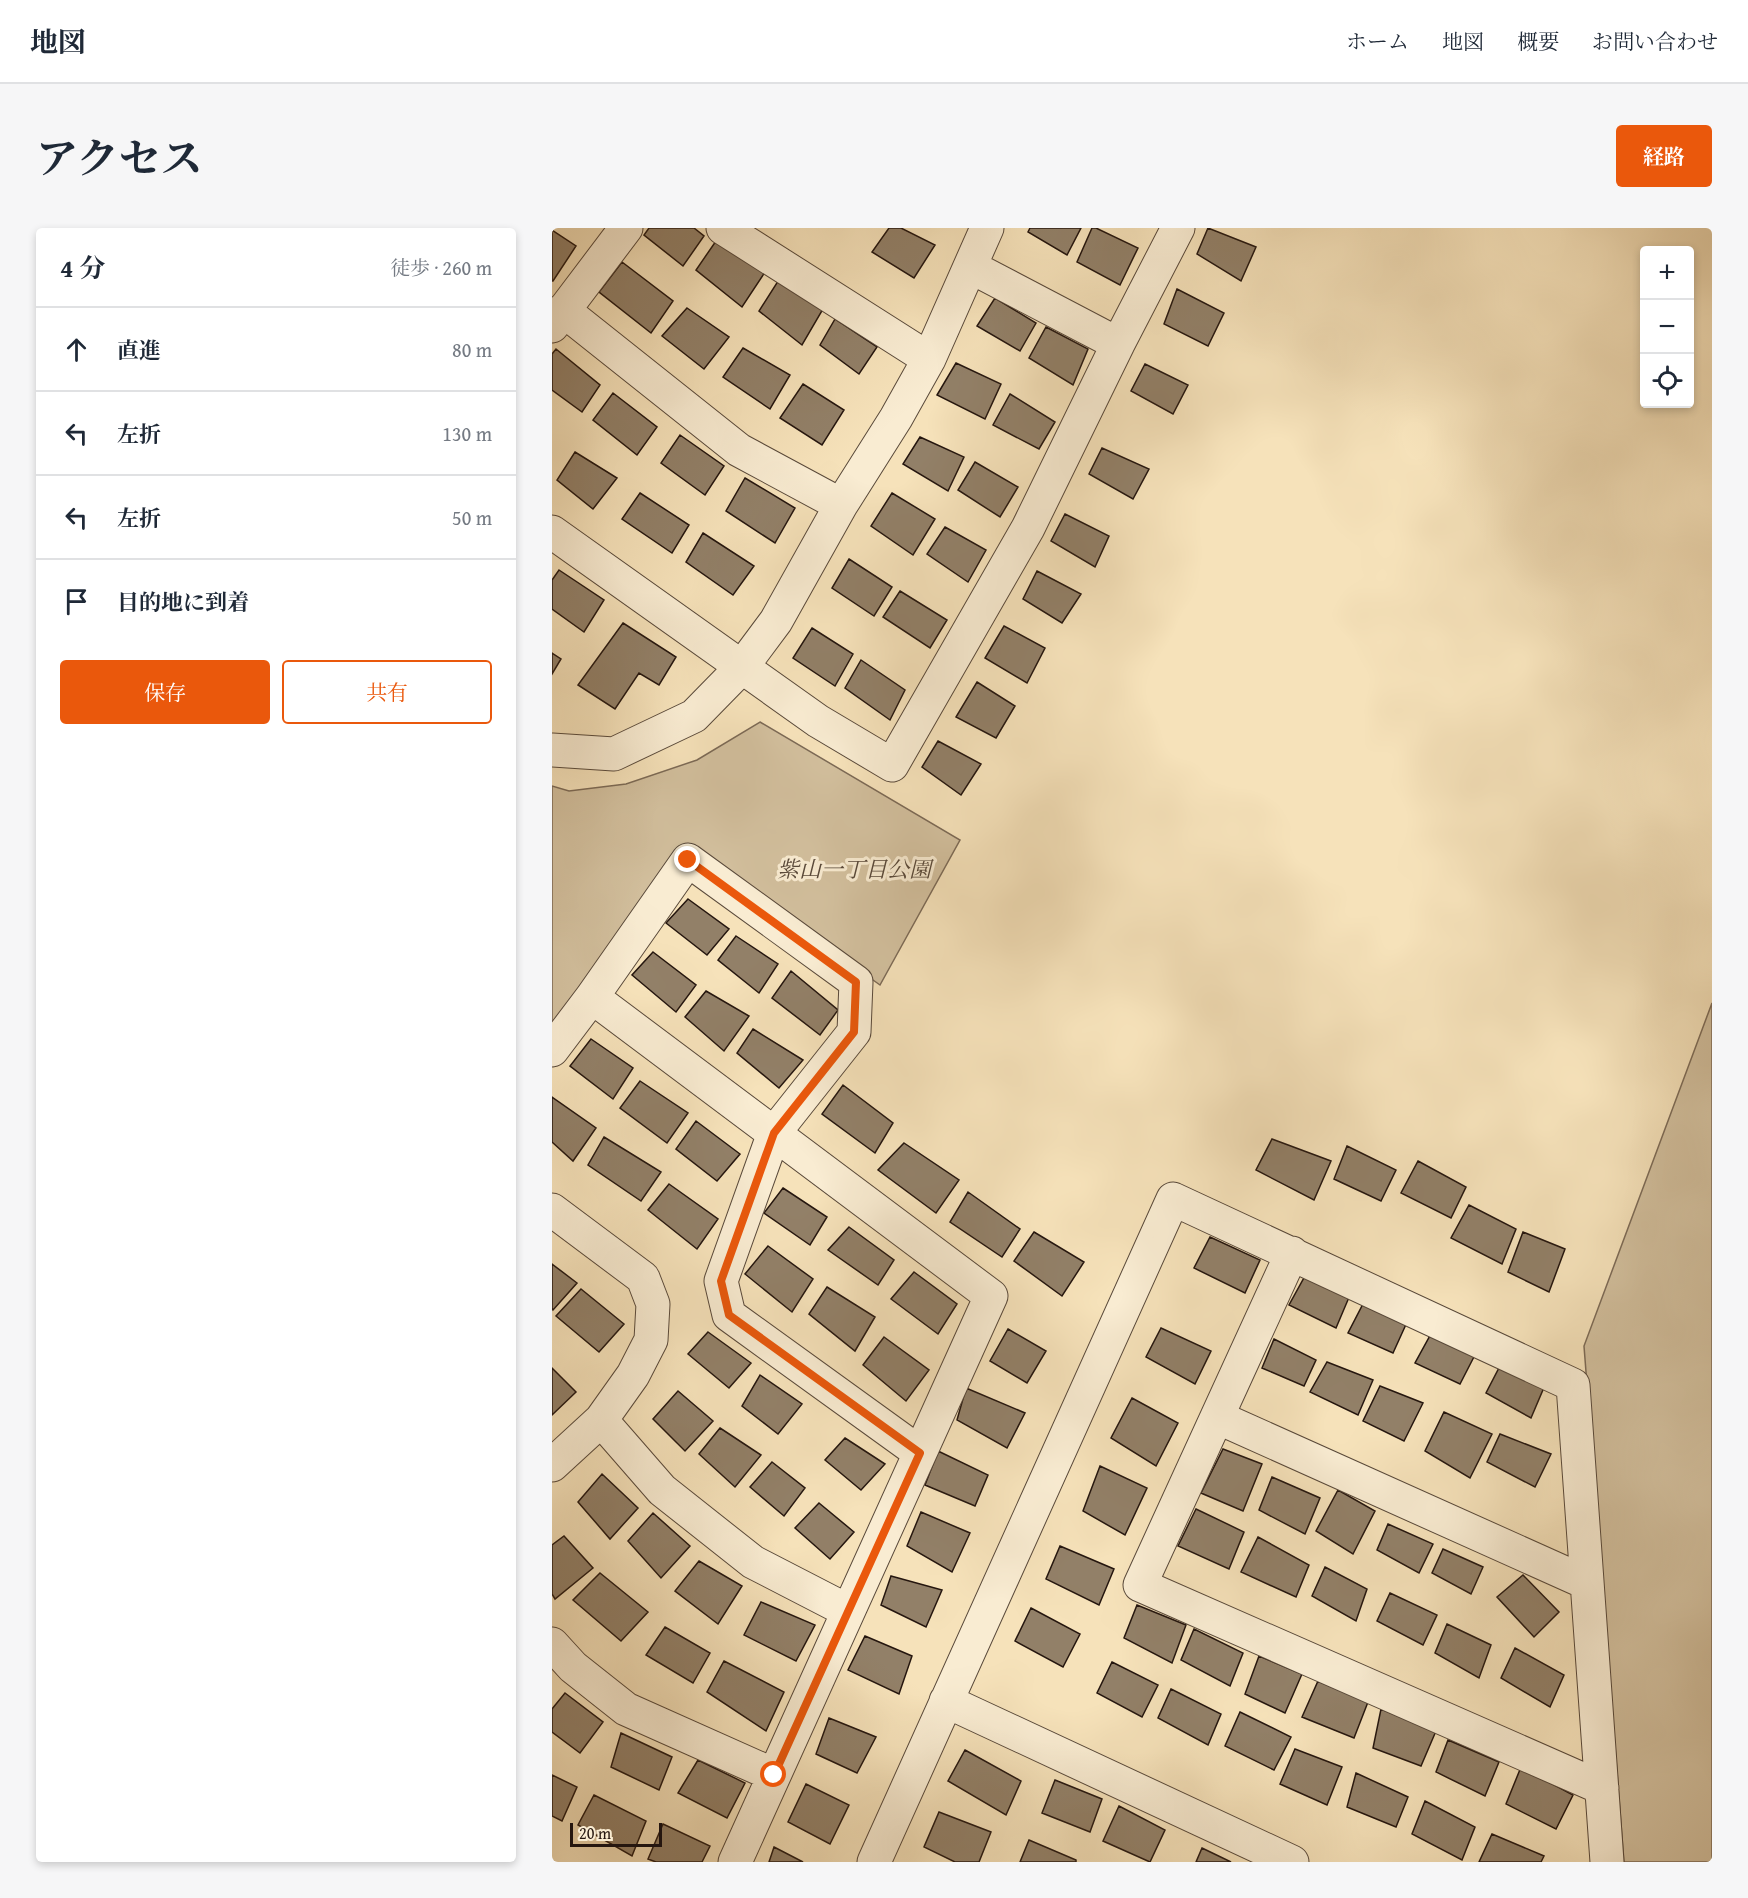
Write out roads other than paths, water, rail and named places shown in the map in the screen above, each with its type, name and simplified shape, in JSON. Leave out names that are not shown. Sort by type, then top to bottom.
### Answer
[{"type":"street","points":[[626,228],[558,318],[740,450],[841,506]]},
{"type":"street","points":[[723,228],[929,359]]},
{"type":"street","points":[[552,750],[614,754],[694,716],[741,668],[776,621],[841,506],[896,418],[929,359],[987,228]]},
{"type":"street","points":[[552,532],[818,721],[892,765],[1028,528],[1178,228]]},
{"type":"street","points":[[971,267],[1118,344]]},
{"type":"street","points":[[552,1050],[688,860],[856,982],[854,1032],[774,1133],[721,1281],[729,1315],[920,1453]]},
{"type":"street","points":[[592,997],[992,1296],[735,1862]]},
{"type":"street","points":[[874,1862],[1173,1199],[1573,1385],[1607,1862]]},
{"type":"street","points":[[552,1210],[643,1278],[653,1304],[651,1340],[633,1375],[602,1420],[552,1465]]},
{"type":"street","points":[[1292,1253],[1140,1586],[1602,1788]]},
{"type":"street","points":[[1217,1417],[1587,1583]]},
{"type":"street","points":[[602,1420],[662,1490],[753,1562],[848,1611]]},
{"type":"street","points":[[552,1644],[573,1667],[626,1709],[774,1775]]},
{"type":"street","points":[[946,1701],[1292,1862]]},
{"type":"park label","name":"紫山一丁目公園","points":[[854,869]]}]
